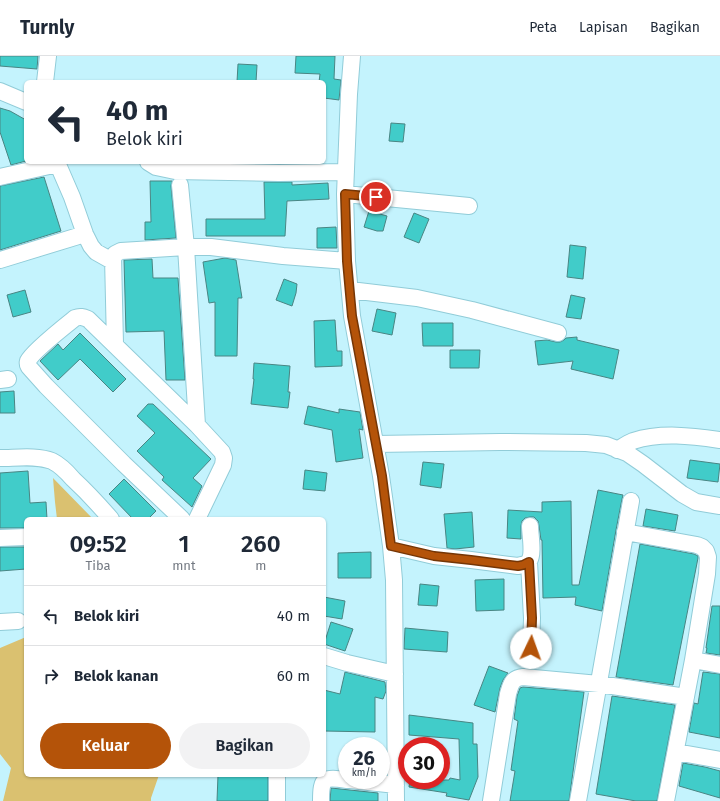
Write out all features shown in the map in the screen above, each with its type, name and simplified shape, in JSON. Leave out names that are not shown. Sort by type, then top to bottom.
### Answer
[{"type":"street","points":[[45,80],[48,56]]},
{"type":"street","points":[[352,56],[345,194],[347,261],[352,316],[382,476],[391,546],[394,580],[394,719],[396,801]]},
{"type":"street","points":[[0,90],[24,101]]},
{"type":"street","points":[[151,164],[156,167],[175,171],[279,173],[346,172]]},
{"type":"street","points":[[0,177],[49,166],[59,167],[92,246],[96,252],[112,261]]},
{"type":"street","points":[[180,185],[186,246],[197,425]]},
{"type":"street","points":[[345,194],[469,206]]},
{"type":"street","points":[[0,260],[86,234]]},
{"type":"street","points":[[115,344],[112,261],[115,254],[121,251],[186,246],[211,247],[283,256],[347,261]]},
{"type":"street","points":[[350,290],[417,298],[472,310],[558,333]]},
{"type":"street","points":[[180,517],[46,386],[29,367],[28,360],[75,318],[84,317],[88,319],[197,425],[222,452],[224,458],[223,465],[198,517]]},
{"type":"street","points":[[617,450],[632,441],[647,437],[679,436],[720,440]]},
{"type":"street","points":[[376,444],[500,442],[586,443],[606,445],[627,454],[643,464],[682,494],[696,502],[720,506]]},
{"type":"street","points":[[0,458],[44,459],[52,462],[63,468],[86,490],[109,517]]},
{"type":"street","points":[[578,801],[631,501]]},
{"type":"street","points":[[530,526],[531,555],[529,562],[532,618],[531,648]]},
{"type":"street","points":[[625,532],[697,544],[706,551],[714,575],[693,660],[666,801]]},
{"type":"street","points":[[0,538],[24,537]]},
{"type":"street","points":[[391,546],[446,558],[518,566],[529,562]]},
{"type":"street","points":[[0,622],[18,621]]},
{"type":"street","points":[[326,657],[395,674]]},
{"type":"street","points":[[693,660],[720,665]]},
{"type":"street","points":[[491,801],[508,694],[511,684],[517,678],[523,677],[599,684],[686,697]]},
{"type":"street","points":[[676,752],[720,760]]},
{"type":"street","points":[[277,777],[277,801]]},
{"type":"street","points":[[321,801],[321,787],[323,782],[327,779],[338,779]]},
{"type":"street","points":[[390,784],[396,785]]},
{"type":"shaded area","points":[[53,478],[91,517],[57,517]]},
{"type":"shaded area","points":[[24,638],[24,777],[158,777],[151,801],[3,801],[11,768],[0,754],[0,648]]},
{"type":"building","points":[[0,56],[38,56],[37,69],[0,66]]},
{"type":"building","points":[[296,56],[335,56],[334,79],[341,80],[339,100],[326,98],[326,80],[319,80],[320,74],[295,73]]},
{"type":"building","points":[[238,64],[257,65],[256,80],[237,80]]},
{"type":"building","points":[[0,108],[10,111],[24,119],[24,162],[11,165],[0,132]]},
{"type":"building","points":[[391,123],[405,124],[403,142],[389,141]]},
{"type":"building","points":[[44,177],[61,231],[0,250],[0,186]]},
{"type":"building","points":[[150,181],[172,181],[171,186],[176,238],[145,240],[145,222],[151,222]]},
{"type":"building","points":[[264,182],[292,182],[292,185],[328,183],[329,199],[287,201],[285,236],[206,236],[206,219],[265,219]]},
{"type":"building","points":[[369,211],[387,216],[383,231],[377,231],[364,227]]},
{"type":"building","points":[[414,213],[429,219],[419,243],[404,237]]},
{"type":"building","points":[[336,227],[337,248],[317,248],[317,228]]},
{"type":"building","points":[[570,245],[586,247],[583,279],[567,277]]},
{"type":"building","points":[[225,258],[236,260],[242,298],[238,298],[237,356],[215,356],[215,302],[209,303],[203,262]]},
{"type":"building","points":[[152,259],[153,278],[178,278],[185,380],[166,380],[164,331],[126,332],[124,260]]},
{"type":"building","points":[[284,279],[297,284],[292,306],[276,300]]},
{"type":"building","points":[[25,290],[31,312],[13,317],[7,295]]},
{"type":"building","points":[[571,295],[585,298],[581,319],[566,317]]},
{"type":"building","points":[[377,309],[396,313],[392,335],[372,331]]},
{"type":"building","points":[[335,320],[337,351],[342,351],[342,366],[315,367],[314,321]]},
{"type":"building","points":[[422,323],[453,323],[453,346],[423,346]]},
{"type":"building","points":[[80,333],[126,379],[113,392],[80,359],[58,380],[40,361],[58,344],[63,350]]},
{"type":"building","points":[[577,337],[577,340],[619,350],[613,379],[571,369],[573,361],[538,365],[535,341],[547,340],[560,342],[566,338]]},
{"type":"building","points":[[450,350],[480,350],[479,368],[450,368]]},
{"type":"building","points":[[254,363],[290,366],[288,392],[290,392],[288,408],[251,404]]},
{"type":"building","points":[[14,391],[15,413],[0,413],[0,392]]},
{"type":"building","points":[[148,404],[153,404],[211,459],[193,478],[202,486],[192,507],[162,480],[164,477],[137,451],[155,433],[137,416]]},
{"type":"building","points":[[308,406],[339,413],[339,409],[360,412],[363,430],[359,429],[363,458],[336,462],[332,430],[304,424]]},
{"type":"building","points":[[690,460],[720,464],[718,482],[687,478]]},
{"type":"building","points":[[423,462],[444,464],[441,488],[420,485]]},
{"type":"building","points":[[305,470],[327,473],[325,491],[303,489]]},
{"type":"building","points":[[28,471],[30,503],[46,502],[47,517],[24,517],[24,528],[0,528],[0,473]]},
{"type":"building","points":[[124,479],[156,511],[150,517],[131,517],[109,494]]},
{"type":"building","points":[[598,490],[623,495],[602,611],[575,605],[576,597],[543,598],[542,540],[538,521],[534,517],[525,518],[522,521],[521,526],[521,539],[507,538],[508,510],[542,512],[542,502],[571,501],[572,585],[579,585]]},
{"type":"building","points":[[646,509],[678,515],[675,531],[643,526]]},
{"type":"building","points":[[472,512],[474,547],[455,549],[447,548],[444,514]]},
{"type":"building","points":[[640,544],[698,556],[673,685],[616,677]]},
{"type":"building","points":[[0,547],[24,547],[24,569],[0,571]]},
{"type":"building","points":[[371,552],[371,578],[338,578],[338,553]]},
{"type":"building","points":[[504,579],[504,610],[476,611],[475,580]]},
{"type":"building","points":[[420,584],[439,586],[437,606],[418,605]]},
{"type":"building","points":[[326,597],[345,601],[342,619],[326,616]]},
{"type":"building","points":[[712,606],[720,606],[720,655],[706,653]]},
{"type":"building","points":[[331,622],[353,629],[345,651],[326,645],[326,638]]},
{"type":"building","points":[[405,628],[448,632],[447,652],[404,649]]},
{"type":"building","points":[[489,666],[508,673],[500,688],[495,712],[474,705]]},
{"type":"building","points":[[345,672],[385,682],[386,691],[383,699],[375,697],[375,732],[326,731],[326,690],[340,694]]},
{"type":"building","points":[[703,672],[720,674],[720,738],[689,732],[694,703],[698,704]]},
{"type":"building","points":[[520,688],[584,692],[569,801],[510,801],[515,771],[511,770],[518,721],[514,719],[517,696]]},
{"type":"building","points":[[612,696],[675,705],[657,801],[636,801],[596,794]]},
{"type":"building","points":[[409,715],[473,723],[473,744],[477,744],[478,777],[469,800],[446,796],[447,793],[422,789],[450,789],[450,778],[460,780],[459,739],[450,738],[450,737],[409,735]]},
{"type":"building","points":[[683,763],[720,771],[720,798],[679,786]]},
{"type":"building","points":[[218,777],[268,777],[268,801],[217,801]]},
{"type":"building","points":[[331,788],[378,793],[378,801],[330,801]]},
{"type":"route","points":[[376,197],[345,194],[347,261],[352,316],[382,476],[391,546],[446,558],[518,566],[529,562],[532,618],[531,648]]}]
